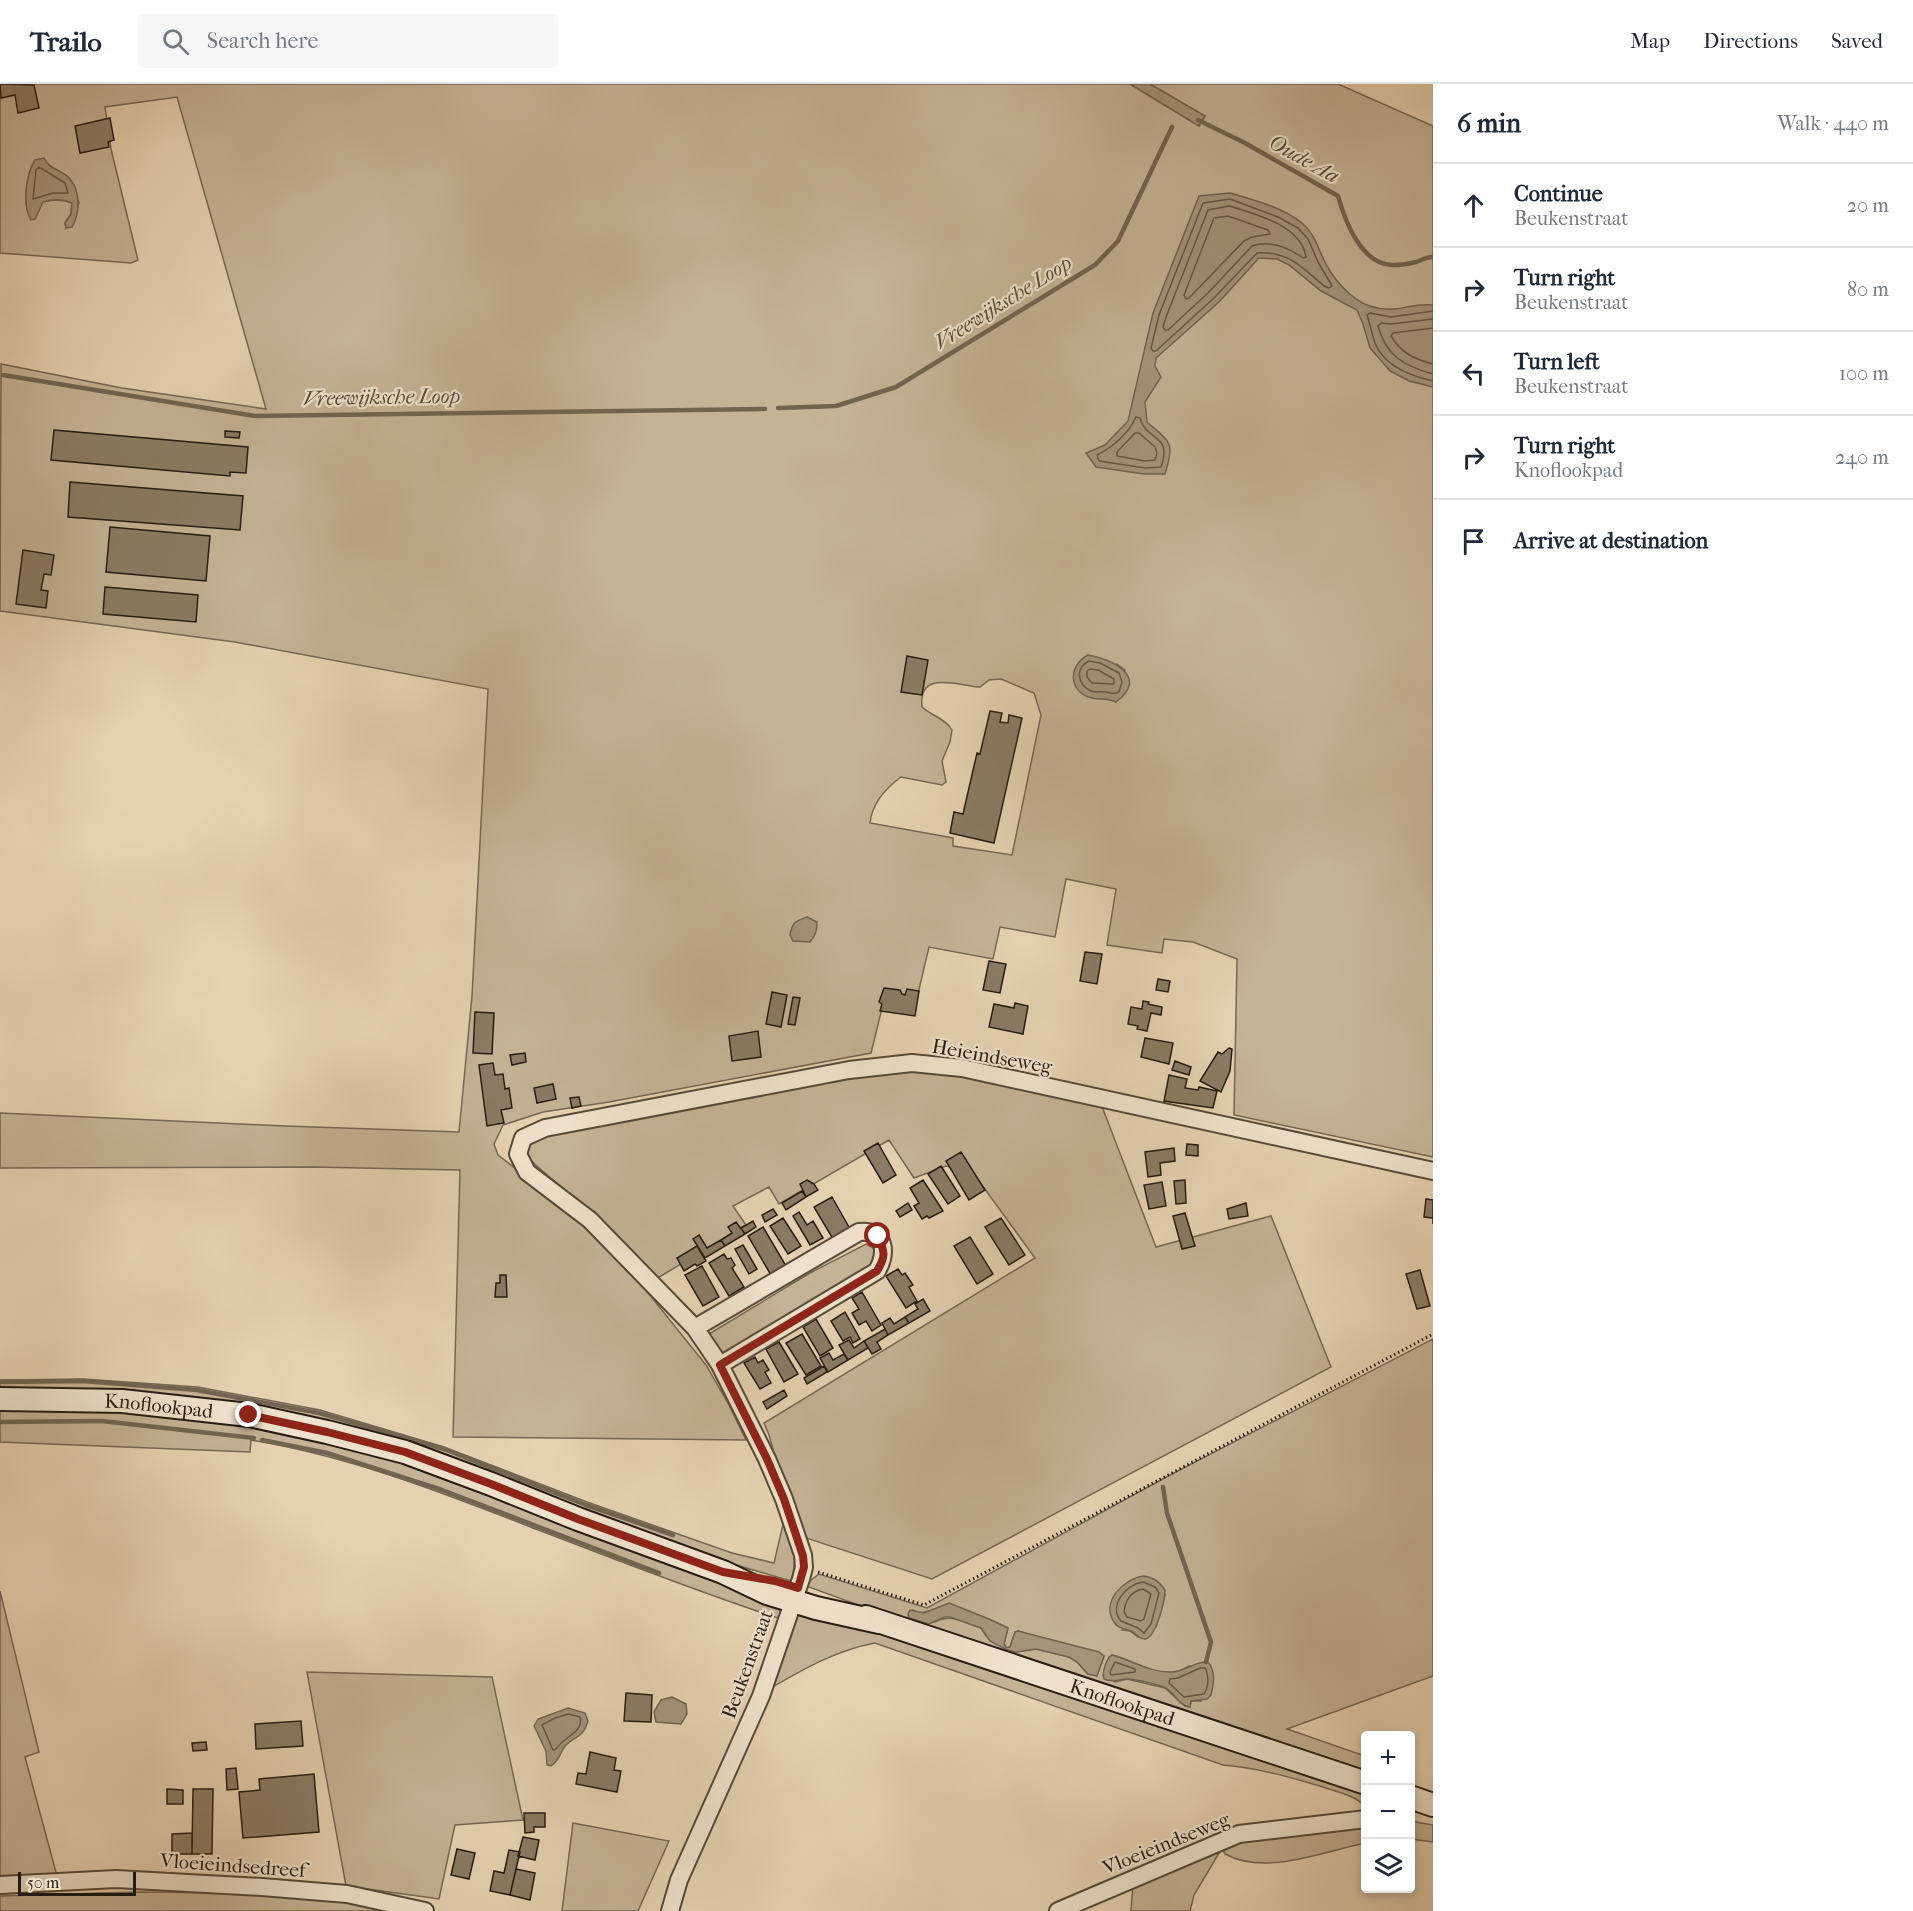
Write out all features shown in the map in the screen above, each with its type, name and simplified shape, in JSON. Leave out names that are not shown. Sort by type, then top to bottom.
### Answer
[{"type":"main road","name":"Knoflookpad","points":[[0,1399],[122,1401],[249,1415],[405,1452],[723,1572],[767,1593],[798,1585],[879,1622],[1361,1782]]},
{"type":"main road","points":[[1415,1799],[1433,1805]]},
{"type":"street","name":"Heieindseweg","points":[[695,1328],[590,1220],[527,1172],[518,1154],[523,1138],[545,1128],[849,1070],[912,1063],[962,1068],[1433,1171]]},
{"type":"street","points":[[720,1365],[877,1271],[883,1260],[884,1250],[878,1236],[869,1231],[860,1232],[695,1328],[720,1365],[767,1459],[784,1499],[803,1556],[798,1585]]},
{"type":"street","name":"Beukenstraat","points":[[670,1911],[679,1880],[771,1669],[798,1585]]},
{"type":"street","name":"Vloeieindseweg","points":[[1058,1911],[1239,1834],[1361,1819]]},
{"type":"street","name":"Vloeieindsedreef","points":[[0,1885],[116,1880],[262,1887],[347,1894],[425,1911]]},
{"type":"path","points":[[798,1585],[924,1605],[1433,1334]]},
{"type":"shaded area","points":[[0,84],[1130,84],[1199,126],[1205,116],[1150,84],[1338,84],[1433,126],[1433,1157],[1234,1115],[1237,959],[1193,942],[1164,939],[1162,953],[1107,945],[1116,889],[1066,879],[1055,937],[1000,927],[993,959],[929,947],[916,1002],[886,992],[871,1053],[609,1102],[543,1112],[503,1125],[494,1144],[498,1155],[560,1203],[619,1257],[706,1365],[746,1440],[453,1437],[460,1170],[312,1167],[0,1168],[0,1113],[459,1132],[472,996],[488,689],[235,642],[0,611],[1,364],[122,388],[266,409],[177,97],[105,107],[111,149],[138,260],[131,263],[0,253]],"holes":[[[35,160],[47,164],[70,179],[79,203],[66,228],[65,223],[71,214],[72,203],[50,200],[43,202],[31,219],[28,213],[26,190],[29,173]],[[1117,664],[1125,670],[1116,702],[1093,698]],[[1001,679],[1034,693],[1041,715],[1012,855],[953,846],[953,838],[870,823],[871,816],[881,797],[901,777],[942,785],[946,782],[942,761],[952,730],[946,723],[922,707],[922,695],[926,688],[942,682],[980,687],[989,680]]]},
{"type":"shaded area","points":[[913,1065],[1101,1104],[1156,1247],[1271,1216],[1331,1367],[932,1579],[806,1538],[780,1475],[764,1423],[1035,1258],[979,1181],[966,1170],[946,1166],[914,1178],[889,1140],[779,1204],[769,1187],[733,1206],[746,1225],[656,1279],[596,1217],[531,1161],[527,1155],[527,1145],[533,1138]]},
{"type":"shaded area","points":[[866,1244],[873,1248],[882,1260],[719,1357],[704,1337],[810,1273]]},
{"type":"shaded area","points":[[1433,1339],[1433,1676],[1287,1729],[1361,1755],[1361,1772],[905,1622],[806,1586],[819,1574],[927,1608],[1170,1475]],"holes":[[[1165,1595],[1156,1627],[1138,1637],[1130,1631],[1122,1630]],[[912,1610],[920,1613],[928,1611],[989,1619],[1008,1628],[1004,1644],[1007,1648],[1010,1647],[1015,1632],[1018,1631],[1104,1656],[1099,1670],[1088,1674],[1069,1657],[1036,1649],[1016,1652],[1007,1650],[986,1636],[981,1628],[952,1618],[934,1622]],[[1112,1655],[1160,1672],[1176,1672],[1189,1666],[1201,1701],[1191,1701],[1190,1707],[1185,1706],[1165,1688],[1127,1679],[1115,1682],[1103,1675],[1109,1657]]]},
{"type":"shaded area","points":[[83,1379],[198,1387],[320,1410],[444,1447],[587,1502],[732,1553],[774,1563],[784,1520],[794,1557],[791,1581],[705,1556],[337,1426],[0,1391],[0,1380]]},
{"type":"shaded area","points":[[0,1409],[102,1409],[211,1419],[291,1433],[376,1455],[471,1485],[786,1603],[781,1619],[688,1587],[394,1476],[323,1455],[251,1440],[250,1452],[0,1442]]},
{"type":"shaded area","points":[[0,1591],[39,1752],[25,1757],[57,1876],[0,1878]]},
{"type":"shaded area","points":[[797,1607],[1361,1790],[1361,1802],[1340,1792],[1286,1776],[1223,1765],[875,1643],[833,1656],[769,1689]]},
{"type":"shaded area","points":[[307,1672],[492,1677],[523,1820],[455,1825],[439,1899],[346,1886]]},
{"type":"shaded area","points":[[1415,1822],[1433,1825],[1433,1842],[1415,1840]]},
{"type":"shaded area","points":[[573,1823],[669,1841],[638,1911],[562,1911]]},
{"type":"shaded area","points":[[1361,1824],[1361,1844],[1276,1863],[1241,1860],[1225,1854],[1222,1848],[1194,1895],[1190,1911],[1131,1911],[1133,1884],[1213,1850],[1271,1834]]},
{"type":"shaded area","points":[[138,1892],[275,1897],[412,1911],[0,1911],[0,1896]]},
{"type":"water","points":[[1130,84],[1150,84],[1205,116],[1199,126]]},
{"type":"water","points":[[44,158],[49,165],[67,176],[74,184],[78,196],[78,209],[72,227],[66,228],[65,223],[71,214],[72,203],[68,201],[58,199],[43,202],[35,219],[31,220],[28,213],[26,190],[29,173],[35,160]]},
{"type":"water","points":[[1230,193],[1277,208],[1302,223],[1312,235],[1336,280],[1348,293],[1363,303],[1387,309],[1433,305],[1433,387],[1409,381],[1390,371],[1370,348],[1357,310],[1321,291],[1289,265],[1277,259],[1259,258],[1219,302],[1156,358],[1155,366],[1161,377],[1145,402],[1147,422],[1169,444],[1170,455],[1165,474],[1144,474],[1096,467],[1086,453],[1105,445],[1128,421],[1153,313],[1199,196]]},
{"type":"water","points":[[1088,655],[1116,665],[1128,677],[1129,685],[1126,693],[1116,702],[1084,695],[1075,685],[1074,672],[1081,660]]},
{"type":"water","points":[[807,917],[817,922],[814,937],[810,942],[793,941],[790,935],[793,925]]},
{"type":"water","points":[[1144,1576],[1156,1580],[1165,1590],[1162,1610],[1156,1626],[1145,1639],[1120,1628],[1110,1614],[1112,1599],[1122,1586]]},
{"type":"water","points":[[949,1603],[1008,1628],[1004,1644],[1006,1648],[1010,1647],[1015,1632],[1018,1631],[1099,1652],[1104,1656],[1097,1676],[1088,1674],[1069,1657],[1036,1649],[1016,1652],[1007,1650],[990,1641],[981,1628],[950,1617],[944,1617],[929,1624],[909,1618],[910,1610],[924,1613]]},
{"type":"water","points":[[1112,1655],[1164,1672],[1177,1672],[1198,1663],[1208,1662],[1213,1673],[1211,1695],[1207,1699],[1191,1701],[1190,1707],[1182,1704],[1164,1687],[1131,1679],[1113,1681],[1104,1679],[1105,1666]]},
{"type":"water","points":[[672,1697],[686,1704],[687,1714],[681,1724],[656,1722],[654,1712],[661,1700]]},
{"type":"water","points":[[568,1708],[585,1713],[588,1721],[581,1734],[565,1746],[557,1761],[551,1766],[547,1765],[546,1751],[534,1726],[538,1719]]},
{"type":"building","points":[[0,84],[34,85],[39,108],[18,113],[15,95],[1,98]]},
{"type":"building","points":[[110,118],[114,140],[108,142],[109,147],[80,153],[75,126]]},
{"type":"building","points":[[54,430],[248,447],[246,473],[230,472],[230,476],[51,460]]},
{"type":"building","points":[[225,431],[240,432],[239,438],[225,437]]},
{"type":"building","points":[[70,482],[243,496],[240,530],[68,517]]},
{"type":"building","points":[[110,527],[210,536],[206,581],[106,572]]},
{"type":"building","points":[[23,550],[54,555],[51,575],[44,574],[41,590],[48,591],[46,608],[16,604]]},
{"type":"building","points":[[105,587],[198,595],[196,622],[103,614]]},
{"type":"building","points":[[907,656],[928,660],[922,695],[901,692]]},
{"type":"building","points":[[990,711],[1002,713],[1000,722],[1008,723],[1009,715],[1022,718],[994,843],[950,833],[954,812],[963,814],[977,753],[980,754]]},
{"type":"building","points":[[1085,952],[1102,954],[1097,984],[1080,981]]},
{"type":"building","points":[[989,961],[1006,964],[1000,993],[983,990]]},
{"type":"building","points":[[1158,979],[1170,981],[1168,992],[1156,990]]},
{"type":"building","points":[[884,988],[900,990],[905,995],[907,989],[919,991],[915,1016],[880,1011],[882,1004],[879,1002]]},
{"type":"building","points":[[772,992],[787,995],[781,1027],[766,1024]]},
{"type":"building","points":[[793,997],[800,998],[795,1025],[788,1024]]},
{"type":"building","points":[[1143,1001],[1162,1007],[1161,1015],[1151,1013],[1147,1031],[1128,1024],[1131,1007],[1142,1009]]},
{"type":"building","points":[[1015,1003],[1028,1006],[1023,1034],[989,1027],[994,1004],[1014,1008]]},
{"type":"building","points":[[475,1012],[494,1013],[492,1054],[473,1053]]},
{"type":"building","points":[[758,1031],[761,1057],[732,1061],[729,1036]]},
{"type":"building","points":[[1145,1038],[1173,1043],[1169,1064],[1141,1057]]},
{"type":"building","points":[[1229,1048],[1232,1049],[1230,1071],[1221,1092],[1200,1081],[1218,1052],[1222,1054]]},
{"type":"building","points":[[525,1053],[526,1062],[512,1065],[510,1055]]},
{"type":"building","points":[[1175,1061],[1191,1067],[1189,1075],[1172,1070]]},
{"type":"building","points":[[493,1063],[495,1075],[503,1074],[505,1089],[509,1088],[512,1108],[501,1110],[504,1123],[487,1126],[479,1065]]},
{"type":"building","points":[[1169,1075],[1187,1079],[1185,1088],[1198,1090],[1199,1087],[1217,1091],[1213,1108],[1164,1101]]},
{"type":"building","points":[[553,1084],[556,1099],[537,1103],[534,1088]]},
{"type":"building","points":[[579,1097],[581,1106],[572,1108],[570,1098]]},
{"type":"building","points":[[878,1143],[896,1175],[883,1183],[864,1151]]},
{"type":"building","points":[[1187,1144],[1198,1145],[1198,1156],[1186,1155]]},
{"type":"building","points":[[1174,1148],[1175,1161],[1160,1163],[1161,1175],[1148,1177],[1145,1152]]},
{"type":"building","points":[[961,1152],[985,1190],[969,1200],[946,1161]]},
{"type":"building","points":[[941,1166],[960,1196],[948,1204],[928,1174]]},
{"type":"building","points":[[807,1180],[818,1190],[806,1197],[800,1184]]},
{"type":"building","points":[[923,1180],[943,1211],[922,1219],[914,1206],[919,1203],[910,1188]]},
{"type":"building","points":[[1185,1180],[1186,1203],[1176,1204],[1174,1181]]},
{"type":"building","points":[[1162,1182],[1166,1206],[1149,1209],[1144,1185]]},
{"type":"building","points":[[802,1191],[806,1197],[786,1210],[782,1203]]},
{"type":"building","points":[[832,1197],[850,1229],[833,1239],[814,1207]]},
{"type":"building","points":[[1426,1199],[1433,1200],[1433,1218],[1424,1217]]},
{"type":"building","points":[[908,1203],[912,1210],[900,1217],[896,1211]]},
{"type":"building","points":[[1246,1203],[1248,1216],[1229,1219],[1227,1209]]},
{"type":"building","points":[[773,1209],[777,1215],[765,1222],[762,1215]]},
{"type":"building","points":[[799,1212],[807,1225],[813,1221],[823,1238],[810,1245],[793,1216]]},
{"type":"building","points":[[1185,1213],[1195,1246],[1182,1249],[1173,1216]]},
{"type":"building","points":[[783,1218],[801,1246],[788,1254],[770,1226]]},
{"type":"building","points":[[1001,1218],[1025,1255],[1009,1265],[985,1227]]},
{"type":"building","points":[[753,1221],[756,1227],[745,1234],[741,1228]]},
{"type":"building","points":[[736,1222],[745,1234],[725,1246],[721,1240],[732,1233],[728,1227]]},
{"type":"building","points":[[763,1227],[786,1266],[771,1275],[748,1236]]},
{"type":"building","points":[[699,1235],[707,1248],[721,1240],[725,1246],[705,1258],[693,1239]]},
{"type":"building","points":[[970,1237],[993,1274],[977,1284],[954,1246]]},
{"type":"building","points":[[743,1245],[757,1269],[749,1274],[735,1249]]},
{"type":"building","points":[[697,1246],[706,1261],[697,1266],[695,1264],[684,1271],[677,1258]]},
{"type":"building","points":[[724,1254],[727,1259],[731,1258],[735,1265],[732,1268],[744,1287],[729,1296],[709,1263]]},
{"type":"building","points":[[702,1266],[719,1297],[703,1306],[685,1275]]},
{"type":"building","points":[[898,1269],[902,1275],[905,1273],[913,1285],[909,1287],[917,1301],[906,1308],[886,1276]]},
{"type":"building","points":[[1420,1270],[1430,1306],[1417,1309],[1406,1274]]},
{"type":"building","points":[[500,1275],[506,1275],[507,1297],[495,1297],[496,1283],[500,1283]]},
{"type":"building","points":[[862,1292],[881,1325],[872,1331],[866,1321],[859,1325],[852,1313],[859,1309],[852,1298]]},
{"type":"building","points":[[923,1299],[930,1311],[909,1323],[905,1317],[918,1309],[915,1304]]},
{"type":"building","points":[[845,1312],[860,1339],[853,1343],[850,1337],[843,1341],[831,1321]]},
{"type":"building","points":[[905,1317],[909,1323],[888,1335],[882,1323],[890,1318],[894,1324]]},
{"type":"building","points":[[816,1319],[833,1348],[820,1356],[803,1327]]},
{"type":"building","points":[[885,1329],[888,1335],[877,1342],[881,1349],[872,1354],[864,1341]]},
{"type":"building","points":[[802,1334],[821,1366],[806,1375],[786,1343]]},
{"type":"building","points":[[849,1340],[854,1348],[864,1341],[868,1348],[848,1360],[839,1345]]},
{"type":"building","points":[[779,1342],[798,1374],[784,1382],[766,1349]]},
{"type":"building","points":[[829,1353],[833,1360],[844,1354],[848,1360],[828,1372],[820,1358]]},
{"type":"building","points":[[755,1357],[758,1363],[763,1360],[769,1370],[765,1372],[771,1383],[760,1389],[744,1363]]},
{"type":"building","points":[[824,1366],[827,1372],[807,1384],[804,1378]]},
{"type":"building","points":[[784,1390],[787,1396],[767,1409],[763,1402]]},
{"type":"building","points":[[626,1693],[652,1695],[651,1722],[624,1721]]},
{"type":"building","points":[[301,1721],[303,1746],[256,1749],[255,1724]]},
{"type":"building","points":[[206,1742],[207,1750],[193,1751],[192,1743]]},
{"type":"building","points":[[590,1752],[616,1758],[614,1770],[621,1771],[617,1792],[576,1784],[578,1773],[586,1774]]},
{"type":"building","points":[[236,1768],[238,1789],[227,1790],[226,1769]]},
{"type":"building","points":[[314,1774],[319,1832],[243,1838],[239,1792],[260,1790],[259,1779]]},
{"type":"building","points":[[167,1789],[183,1790],[183,1804],[167,1804]]},
{"type":"building","points":[[193,1789],[213,1789],[212,1854],[192,1854]]},
{"type":"building","points":[[524,1813],[545,1813],[545,1827],[534,1827],[534,1832],[525,1833]]},
{"type":"building","points":[[192,1833],[192,1854],[172,1854],[172,1834]]},
{"type":"building","points":[[523,1837],[539,1840],[535,1860],[518,1856]]},
{"type":"building","points":[[457,1849],[475,1853],[469,1879],[451,1875]]},
{"type":"building","points":[[509,1850],[520,1852],[510,1895],[490,1891],[494,1871],[504,1873]]},
{"type":"building","points":[[516,1869],[535,1873],[530,1900],[510,1895]]},
{"type":"waterway","name":"Oude Aa","points":[[1198,120],[1245,143],[1338,196],[1356,240],[1371,257],[1381,263],[1392,265],[1410,263],[1433,257]]},
{"type":"waterway","name":"Vreewijksche Loop","points":[[778,408],[836,406],[896,387],[1095,265],[1118,241],[1172,127]]},
{"type":"waterway","name":"Vreewijksche Loop","points":[[3,375],[255,416],[765,409]]},
{"type":"waterway","points":[[0,1382],[83,1381],[197,1390],[319,1413],[444,1449],[586,1505],[673,1535]]},
{"type":"waterway","points":[[0,1422],[102,1421],[254,1438]]},
{"type":"waterway","points":[[262,1440],[327,1453],[442,1490],[659,1573]]},
{"type":"waterway","points":[[1163,1487],[1167,1513],[1211,1642],[1206,1662]]},
{"type":"route","points":[[249,1415],[405,1452],[723,1572],[775,1581],[798,1588],[804,1567],[803,1556],[784,1499],[767,1459],[720,1365],[877,1271],[883,1260],[884,1250],[878,1236]]}]
